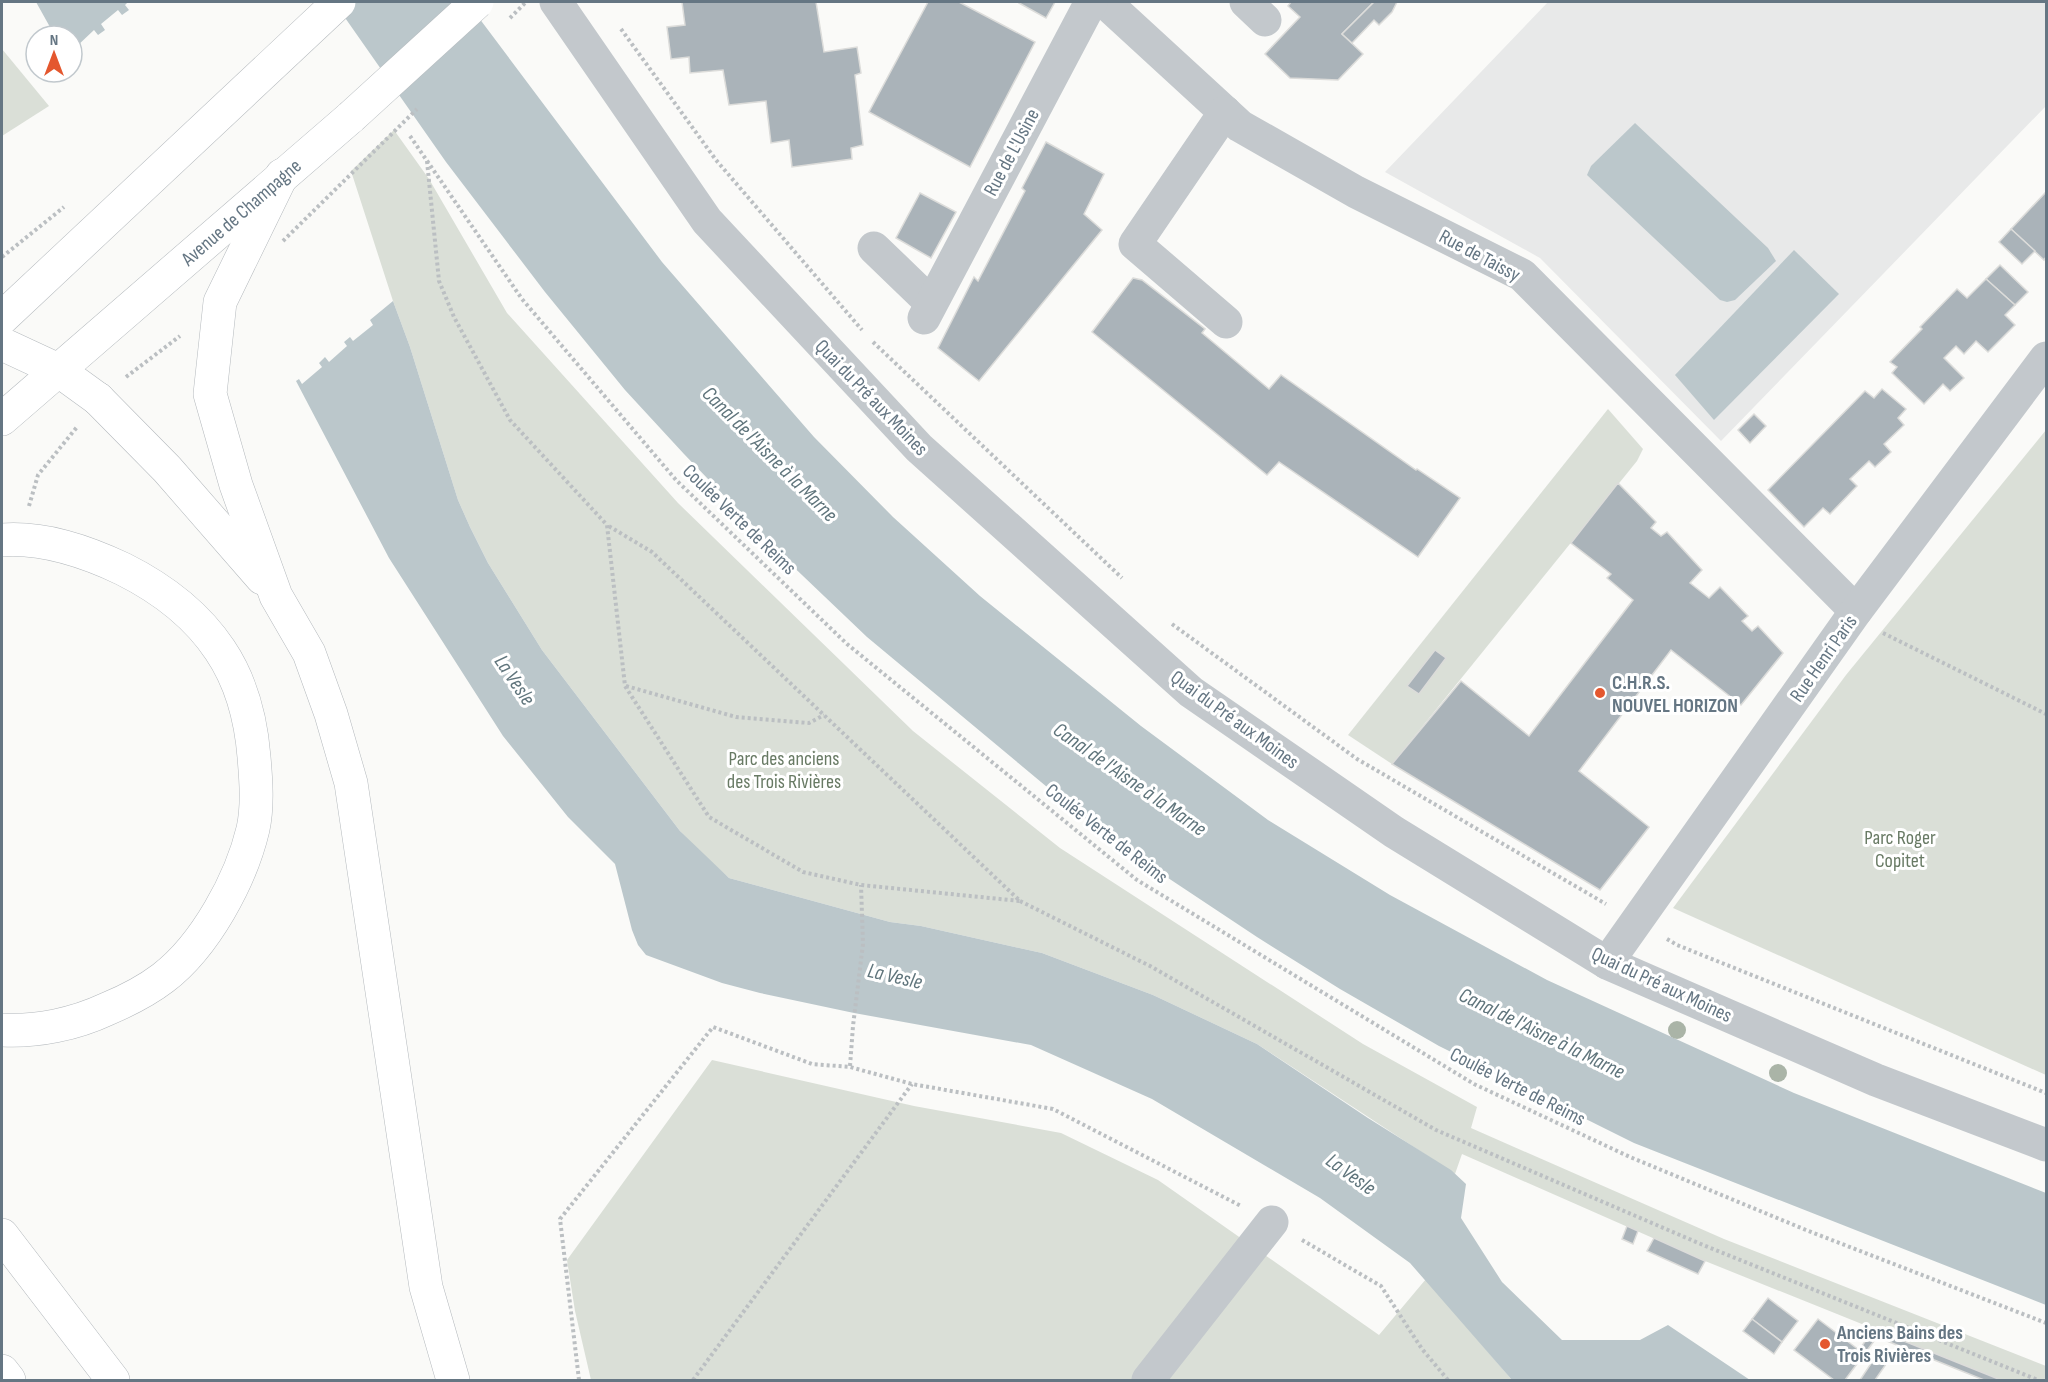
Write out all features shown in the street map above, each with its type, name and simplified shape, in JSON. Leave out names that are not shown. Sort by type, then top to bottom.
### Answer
[{"type":"main road","points":[[2,318],[339,2]]},
{"type":"main road","name":"Avenue de Champagne","points":[[2,419],[351,117],[477,2]]},
{"type":"main road","points":[[282,175],[219,302],[210,394],[236,485],[276,596],[309,653],[331,714],[351,783],[426,1287],[453,1380]]},
{"type":"main road","points":[[2,344],[58,370],[98,399],[167,469],[276,596]]},
{"type":"main road","points":[[2,540],[19,539],[63,545],[107,561],[151,583],[187,611],[220,650],[241,691],[252,734],[256,785],[254,827],[241,870],[218,913],[192,949],[163,978],[125,1002],[88,1018],[45,1028],[2,1030]]},
{"type":"main road","points":[[2,1235],[113,1380]]},
{"type":"main road","points":[[2,1371],[9,1380]]},
{"type":"street","name":"Quai du Pré aux Moines","points":[[556,2],[707,221],[919,447],[1191,692],[1394,832],[1607,963],[1876,1080],[2046,1145]]},
{"type":"street","name":"Rue de Taissy","points":[[1107,3],[1240,126],[1356,192],[1522,275],[1856,611]]},
{"type":"street","name":"Rue de L'Usine","points":[[874,248],[928,311],[1107,3]]},
{"type":"street","points":[[1226,112],[1135,244],[1226,322]]},
{"type":"street","name":"Rue Henri Paris","points":[[1607,963],[1856,611],[2046,358]]},
{"type":"street","points":[[1148,1380],[1272,1222]]},
{"type":"path","points":[[510,18],[526,2]]},
{"type":"path","points":[[615,20],[716,160],[868,338],[1128,584]]},
{"type":"path","points":[[283,241],[417,109]]},
{"type":"path","name":"Coulée Verte de Reims","points":[[410,136],[522,299],[676,480],[847,644],[1137,880],[1474,1084],[1630,1157],[1806,1230],[2046,1323]]},
{"type":"path","points":[[427,160],[439,281],[454,317],[510,420],[608,525],[652,552],[1020,902],[1150,966],[1436,1130],[1702,1245],[2038,1380]]},
{"type":"path","points":[[608,525],[625,686],[709,817],[803,872],[861,885],[1020,902]]},
{"type":"path","points":[[1172,623],[1357,759],[1677,945],[2046,1093]]},
{"type":"path","points":[[1881,632],[2046,714]]},
{"type":"path","points":[[625,686],[736,717],[809,723],[824,715]]},
{"type":"path","points":[[850,1066],[863,944],[861,885]]},
{"type":"path","points":[[579,1380],[560,1219],[713,1027],[812,1064],[850,1066],[912,1084],[1053,1109],[1272,1222],[1381,1286],[1422,1349],[1448,1380]]},
{"type":"path","points":[[693,1380],[912,1084]]},
{"type":"shaded area","points":[[1548,2],[2046,2],[2046,106],[1721,441],[1540,258],[1385,172]]},
{"type":"green space","points":[[2,49],[24,76],[24,84],[31,84],[49,106],[2,136]]},
{"type":"green space","name":"Parc des anciens des Trois Rivières","points":[[394,130],[429,179],[507,313],[678,503],[913,731],[1060,848],[1363,1044],[1477,1107],[1471,1128],[1724,1239],[2046,1366],[2046,1380],[2001,1380],[1705,1261],[1462,1154],[1455,1174],[1257,1044],[1153,995],[1042,953],[921,926],[890,922],[729,878],[680,831],[542,650],[488,563],[470,527],[458,500],[351,171]]},
{"type":"green space","points":[[1608,409],[1643,449],[1637,461],[1392,764],[1348,735]]},
{"type":"green space","name":"Parc Roger Copitet","points":[[2046,430],[2046,1075],[1673,908],[1846,675]]},
{"type":"green space","points":[[712,1060],[914,1106],[1061,1133],[1158,1180],[1379,1335],[1426,1279],[1512,1380],[591,1380],[575,1311],[567,1260]]},
{"type":"water","points":[[36,2],[128,2],[125,5],[129,10],[122,15],[118,10],[101,24],[105,30],[98,35],[94,30],[84,39],[84,24],[48,24]]},
{"type":"water","name":"Canal de l'Aisne à la Marne","points":[[334,2],[467,2],[662,262],[814,437],[893,517],[980,596],[1141,726],[1268,820],[1390,895],[1547,980],[1794,1093],[2046,1193],[2046,1305],[1634,1143],[1439,1046],[1340,989],[1257,937],[1141,860],[1083,817],[867,637],[781,555],[625,390],[545,292],[446,162]]},
{"type":"water","points":[[1635,123],[1768,248],[1776,261],[1735,300],[1727,302],[1720,300],[1587,175],[1591,166]]},
{"type":"water","points":[[1794,250],[1839,294],[1714,420],[1675,375]]},
{"type":"water","name":"La Vesle","points":[[393,301],[410,347],[458,500],[488,563],[542,650],[680,831],[729,878],[890,922],[921,926],[1042,953],[1153,995],[1257,1044],[1451,1170],[1466,1184],[1461,1218],[1502,1282],[1562,1340],[1640,1340],[1668,1325],[1750,1380],[1512,1380],[1410,1263],[1320,1198],[1152,1099],[1031,1045],[854,1013],[760,993],[722,983],[646,955],[638,945],[632,930],[615,864],[568,817],[503,736],[389,558],[296,381],[299,379],[302,384],[322,367],[319,363],[325,357],[329,362],[347,346],[344,342],[350,337],[353,341],[373,325],[370,320]]},
{"type":"building","points":[[682,2],[816,2],[824,52],[857,47],[861,73],[855,75],[863,145],[851,148],[852,159],[792,167],[789,140],[771,143],[766,101],[729,105],[723,70],[690,73],[689,57],[671,59],[667,27],[685,25]]},
{"type":"building","points":[[928,2],[959,2],[1035,42],[970,167],[869,112]]},
{"type":"building","points":[[1020,2],[1055,2],[1046,18]]},
{"type":"building","points":[[1291,2],[1374,2],[1342,34],[1363,54],[1338,80],[1290,78],[1265,54],[1300,17],[1288,6]]},
{"type":"building","points":[[1374,2],[1397,2],[1392,12],[1379,25],[1374,20],[1352,43],[1342,34]]},
{"type":"building","points":[[1046,142],[1104,174],[1084,214],[1102,230],[979,381],[938,348],[974,277],[978,281],[1025,191],[1022,188]]},
{"type":"building","points":[[2046,192],[2046,257],[2044,260],[2011,229]]},
{"type":"building","points":[[920,193],[956,212],[931,258],[896,238]]},
{"type":"building","points":[[2011,229],[2035,251],[2022,264],[1999,242]]},
{"type":"building","points":[[2000,265],[2028,292],[2015,305],[1986,279]]},
{"type":"building","points":[[1133,278],[1142,280],[1205,329],[1202,333],[1269,389],[1281,375],[1416,470],[1460,498],[1418,557],[1279,462],[1267,475],[1092,332]]},
{"type":"building","points":[[1986,279],[2015,305],[2005,315],[2015,325],[1988,352],[1976,341],[1964,354],[1956,346],[1944,358],[1964,378],[1950,391],[1943,384],[1924,404],[1892,373],[1897,367],[1890,362],[1957,289],[1967,298]]},
{"type":"building","points":[[1882,389],[1906,409],[1898,418],[1904,425],[1884,444],[1891,452],[1875,467],[1869,461],[1850,479],[1857,486],[1830,514],[1823,508],[1804,527],[1768,490],[1865,391],[1874,398]]},
{"type":"building","points":[[1754,414],[1766,426],[1750,443],[1738,430]]},
{"type":"building","name":"C.H.R.S. NOUVEL HORIZON","points":[[1618,483],[1656,522],[1651,528],[1661,536],[1667,532],[1702,570],[1690,583],[1709,598],[1720,587],[1748,616],[1742,621],[1752,631],[1758,626],[1783,653],[1741,705],[1671,650],[1579,771],[1649,827],[1600,890],[1392,764],[1461,681],[1529,736],[1633,600],[1607,578],[1611,574],[1571,543]]},
{"type":"building","points":[[1435,650],[1446,658],[1419,694],[1407,686]]},
{"type":"building","points":[[1627,1226],[1638,1231],[1633,1244],[1622,1239]]},
{"type":"building","points":[[1654,1238],[1705,1261],[1698,1274],[1647,1251]]},
{"type":"building","points":[[1768,1298],[1798,1321],[1782,1342],[1752,1319]]},
{"type":"building","points":[[1752,1319],[1782,1342],[1774,1354],[1743,1331]]},
{"type":"building","name":"Anciens Bains des Trois Rivières","points":[[1818,1319],[1859,1350],[1874,1329],[2001,1380],[1984,1380],[1877,1337],[1845,1380],[1834,1380],[1794,1350]]},
{"type":"building","points":[[1880,1350],[1891,1357],[1875,1380],[1860,1380]]},
{"type":"place","name":"C.H.R.S. NOUVEL HORIZON","points":[[1600,693]]},
{"type":"place","name":"Anciens Bains des Trois Rivières","points":[[1825,1344]]}]
